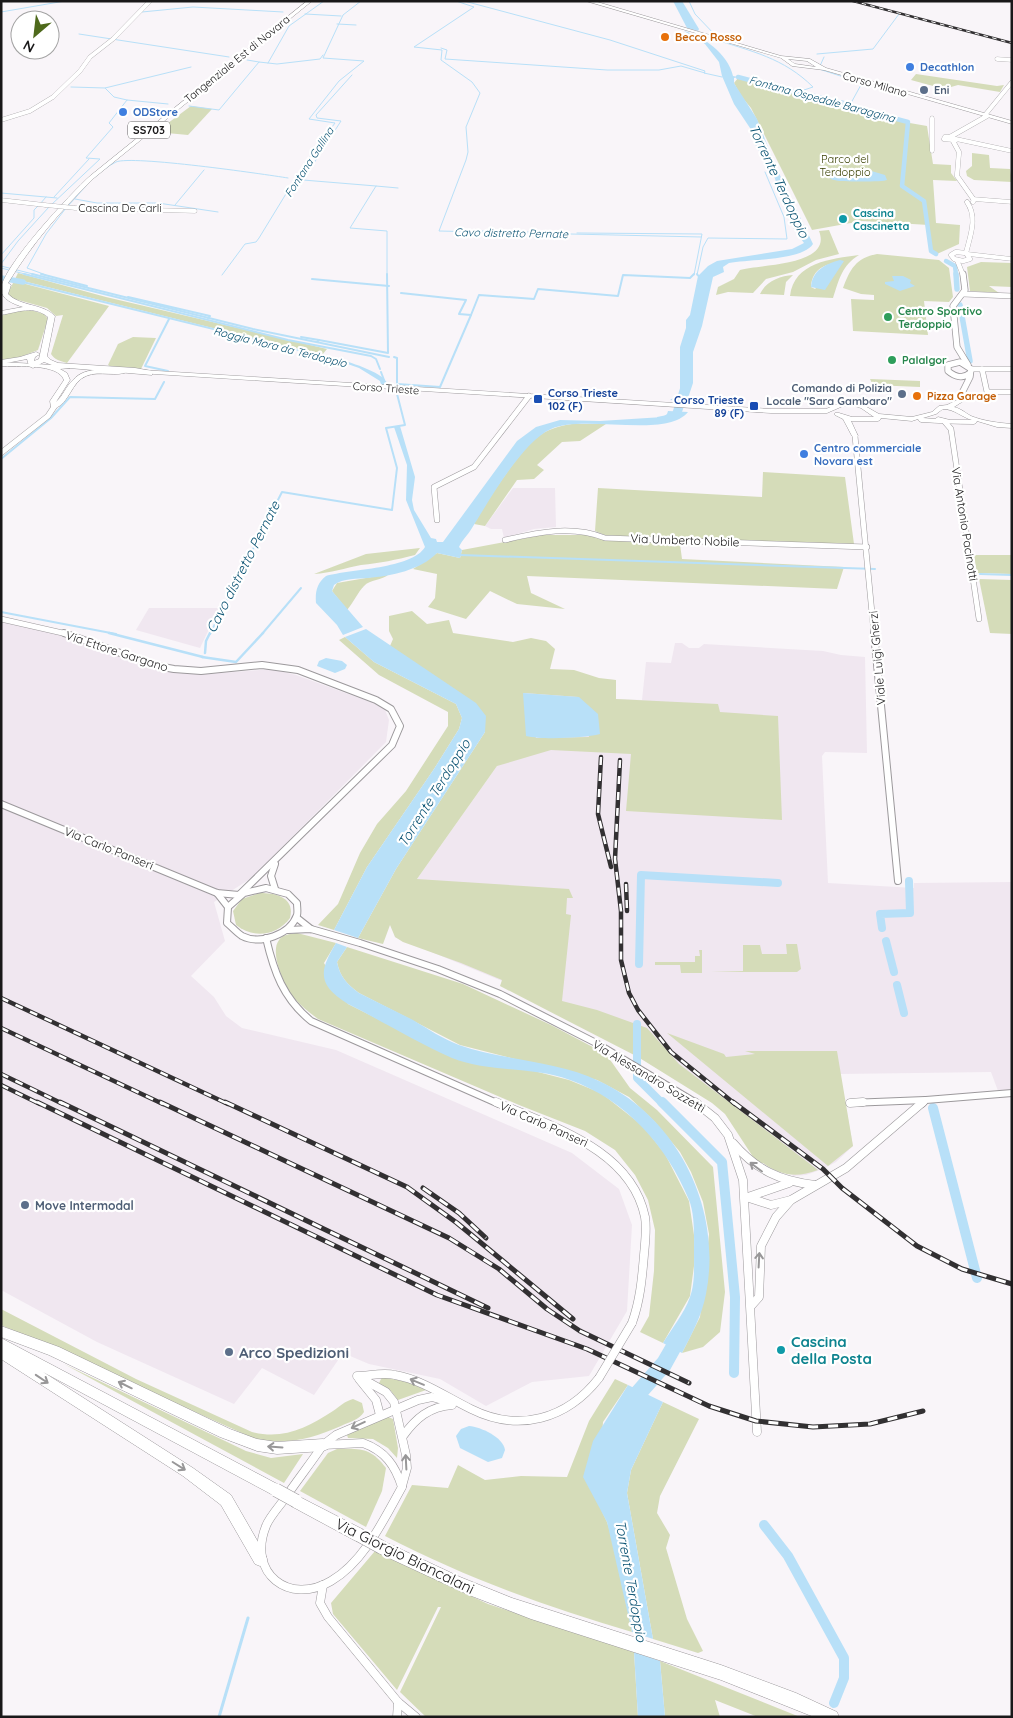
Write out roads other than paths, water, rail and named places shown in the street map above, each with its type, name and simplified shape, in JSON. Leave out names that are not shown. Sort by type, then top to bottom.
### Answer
[{"type":"main road","name":"Tangenziale Est di Novara","points":[[15,266],[40,223],[87,175],[304,1]]},
{"type":"main road","name":"Tangenziale Est di Novara","points":[[15,266],[34,239],[92,177],[311,1]]},
{"type":"main road","name":"Corso Milano","points":[[588,1],[781,57],[808,60],[809,64]]},
{"type":"main road","name":"Corso Milano","points":[[781,57],[794,65],[809,64],[1012,123]]},
{"type":"main road","points":[[790,62],[796,59]]},
{"type":"main road","name":"SS703","points":[[1,290],[15,266]]},
{"type":"main road","points":[[6,281],[5,294],[9,300],[46,312],[53,319],[46,342],[44,357],[33,366],[30,361],[32,356]]},
{"type":"main road","points":[[1,313],[24,308],[46,312]]},
{"type":"main road","points":[[2,363],[32,356],[42,349],[46,342]]},
{"type":"main road","points":[[44,357],[48,362],[57,365],[135,370],[149,373]]},
{"type":"main road","name":"Corso Trieste","points":[[2,363],[820,415],[837,411]]},
{"type":"main road","points":[[49,366],[63,372],[67,376],[67,380],[53,401],[54,407]]},
{"type":"main road","points":[[54,407],[78,368]]},
{"type":"main road","points":[[54,407],[64,400],[79,377],[92,373],[114,374],[126,371]]},
{"type":"main road","points":[[846,418],[864,415],[912,419],[934,412],[937,409],[948,407],[962,396]]},
{"type":"main road","points":[[958,420],[962,396]]},
{"type":"main road","points":[[855,436],[846,418],[837,411],[851,403],[861,405],[864,415]]},
{"type":"main road","points":[[948,407],[958,420]]},
{"type":"main road","points":[[934,412],[935,417],[943,421]]},
{"type":"main road","points":[[864,415],[900,421],[958,420],[1012,426]]},
{"type":"main road","points":[[855,436],[856,424],[864,415]]},
{"type":"main road","points":[[1,1331],[54,1351],[225,1433],[257,1445],[277,1448],[323,1445]]},
{"type":"main road","name":"Via Giorgio Biancalani","points":[[1,1343],[359,1535],[444,1578],[529,1611],[725,1673],[832,1717]]},
{"type":"main road","points":[[1,1352],[188,1472],[226,1500],[260,1559]]},
{"type":"street","points":[[1,120],[30,111],[53,97],[80,71],[96,51],[114,38],[141,8],[150,1]]},
{"type":"street","points":[[997,59],[1012,60]]},
{"type":"street","points":[[953,140],[961,132],[986,115],[1012,82]]},
{"type":"street","points":[[932,118],[932,151]]},
{"type":"street","points":[[953,140],[1012,151]]},
{"type":"street","points":[[953,140],[972,144]]},
{"type":"street","points":[[953,140],[958,152],[957,176],[964,183],[970,200],[974,230],[966,245],[959,252],[950,255],[957,260],[962,268]]},
{"type":"street","points":[[953,140],[958,152]]},
{"type":"street","name":"Cascina De Carli","points":[[1,200],[75,208],[157,207],[195,211]]},
{"type":"street","points":[[970,200],[1012,202]]},
{"type":"street","points":[[962,396],[970,369],[957,347],[953,306],[963,294],[962,268],[967,257],[966,245]]},
{"type":"street","points":[[959,252],[967,257]]},
{"type":"street","points":[[957,260],[967,257],[1012,259]]},
{"type":"street","points":[[963,294],[1012,296]]},
{"type":"street","points":[[957,347],[948,365],[949,373],[962,396]]},
{"type":"street","points":[[948,365],[957,362],[970,369],[1012,369]]},
{"type":"street","points":[[949,373],[960,377],[970,369]]},
{"type":"street","points":[[982,369],[987,392],[1012,392]]},
{"type":"street","points":[[436,520],[434,487],[474,467],[529,396]]},
{"type":"street","points":[[1,453],[48,416],[54,407]]},
{"type":"street","name":"Via Antonio Pacinotti","points":[[958,420],[979,619]]},
{"type":"street","name":"Viale Luigi Gherzi","points":[[855,436],[898,881]]},
{"type":"street","name":"Via Umberto Nobile","points":[[505,540],[538,532],[572,530],[594,532],[605,538],[867,547]]},
{"type":"street","name":"Via Ettore Gargano","points":[[1,619],[62,632],[152,664],[174,669],[201,671],[262,665],[298,670],[376,700],[391,709],[400,726],[398,735],[392,745],[284,853],[239,895]]},
{"type":"street","name":"Via Carlo Panseri","points":[[1,804],[217,892],[239,895],[256,888],[275,888]]},
{"type":"street","name":"Via Ettore Gargano","points":[[275,888],[272,876],[273,866],[284,853]]},
{"type":"street","points":[[239,895],[228,907],[227,923],[232,929],[248,937],[266,938],[288,930],[297,918],[298,906],[294,898],[275,888]]},
{"type":"street","points":[[217,892],[228,907]]},
{"type":"street","name":"Via Alessandro Sozzetti","points":[[297,918],[311,929]]},
{"type":"street","name":"Via Alessandro Sozzetti","points":[[288,930],[311,929],[360,943],[438,969],[500,994],[632,1064],[703,1107],[716,1119],[730,1140],[746,1197],[757,1432]]},
{"type":"street","name":"Via Carlo Panseri","points":[[266,938],[279,987],[294,1009],[311,1021],[594,1146],[628,1178],[638,1196],[645,1218],[643,1288],[632,1323],[599,1378],[578,1403],[545,1418],[509,1421],[481,1414],[416,1381],[389,1374],[357,1376]]},
{"type":"street","points":[[850,1103],[926,1100],[1012,1093]]},
{"type":"street","points":[[746,1197],[771,1205],[791,1200],[846,1168],[926,1100]]},
{"type":"street","points":[[730,1140],[746,1160],[765,1173],[789,1183],[817,1185]]},
{"type":"street","points":[[746,1197],[759,1196],[789,1183]]},
{"type":"street","points":[[751,1306],[758,1298],[760,1246],[776,1217],[791,1200]]},
{"type":"street","points":[[357,1376],[386,1392],[396,1408],[403,1436],[407,1468],[402,1487],[387,1514],[350,1566],[330,1582],[298,1590],[283,1587],[270,1578],[263,1568],[260,1559],[262,1535],[266,1525],[323,1445],[363,1443],[376,1447],[385,1454],[397,1470],[402,1487]]},
{"type":"street","points":[[357,1376],[376,1400],[380,1415]]},
{"type":"street","name":"Via Carlo Panseri","points":[[323,1445],[336,1436],[380,1415],[432,1397],[460,1404]]},
{"type":"street","points":[[403,1436],[421,1415],[444,1405],[460,1404]]},
{"type":"street","points":[[323,1585],[320,1603],[328,1617],[398,1702],[416,1717]]},
{"type":"street","points":[[397,1717],[398,1702]]},
{"type":"water","points":[[673,1],[682,1],[699,29],[698,31],[687,28]]},
{"type":"water","points":[[684,31],[706,41],[726,60],[733,76],[738,77],[734,78],[734,83],[757,119],[775,165],[813,244],[807,250],[798,254],[729,263],[723,267],[724,272],[713,277],[702,326],[693,352],[693,383],[687,401],[670,400],[678,395],[680,390],[680,347],[686,328],[686,320],[690,315],[698,276],[708,266],[717,261],[792,249],[804,243],[792,226],[774,176],[755,144],[754,134],[734,104],[722,76],[719,62],[705,44]]},
{"type":"water","points":[[832,170],[868,170],[885,175],[887,180],[838,181],[831,179],[828,175]]},
{"type":"water","points":[[840,260],[844,261],[825,290],[811,287],[817,272],[825,266]]},
{"type":"water","points":[[892,276],[903,276],[911,280],[910,283],[915,286],[900,291],[885,284],[885,282],[894,281]]},
{"type":"water","points":[[15,279],[339,359],[375,373],[386,381],[388,386],[381,385],[380,381],[359,368],[339,361],[14,281]]},
{"type":"water","points":[[668,411],[688,412],[677,420],[662,424],[565,425],[551,429],[540,436],[529,446],[507,473],[460,544],[459,547],[462,550],[460,558],[437,553],[423,564],[396,574],[346,580],[334,585],[332,591],[363,627],[343,635],[337,625],[316,603],[317,588],[326,576],[394,564],[418,554],[425,547],[406,500],[407,465],[394,427],[400,426],[415,477],[412,500],[414,510],[431,538],[436,539],[437,542],[443,542],[517,441],[536,427],[560,420],[600,421],[663,417]]},
{"type":"water","points":[[366,629],[476,703],[486,716],[485,732],[396,869],[358,938],[334,930],[367,867],[434,769],[459,729],[462,718],[456,704],[374,662],[345,637]]},
{"type":"water","points":[[326,658],[342,661],[347,665],[345,669],[335,673],[317,666],[319,661]]},
{"type":"water","points":[[523,693],[579,697],[598,714],[600,734],[563,738],[526,736]]},
{"type":"water","points":[[336,943],[347,947],[337,962],[340,972],[359,993],[459,1045],[565,1069],[599,1081],[627,1097],[651,1117],[672,1142],[688,1169],[700,1198],[707,1230],[709,1262],[706,1294],[693,1332],[682,1353],[663,1343],[685,1309],[692,1292],[694,1232],[691,1206],[680,1180],[669,1161],[642,1127],[609,1100],[570,1080],[541,1073],[466,1063],[425,1045],[348,1004],[331,990],[326,984],[324,977],[326,962]]},
{"type":"water","points":[[628,1385],[663,1402],[631,1470],[627,1493],[653,1639],[632,1632],[607,1522],[583,1477],[593,1441]]},
{"type":"water","points":[[469,1426],[479,1428],[496,1437],[505,1450],[502,1458],[488,1462],[460,1448],[456,1436],[461,1429]]},
{"type":"water","points":[[634,1652],[660,1661],[665,1717],[638,1717]]},
{"type":"waterway","name":"Cavo distretto Pernate","points":[[1,12],[65,1]]},
{"type":"waterway","name":"Cavo distretto Pernate","points":[[306,14],[324,1]]},
{"type":"waterway","name":"Fontana Gallina","points":[[339,24],[343,15],[361,1]]},
{"type":"waterway","name":"Cavo distretto Pernate","points":[[456,1],[474,7],[414,47],[442,50],[441,60],[472,82],[480,93],[466,127],[468,152],[466,160],[439,231],[701,237]]},
{"type":"waterway","name":"Fontana Ospedale Baraggina","points":[[464,1],[610,40],[705,71],[704,73]]},
{"type":"waterway","name":"Fontana Ospedale Baraggina","points":[[689,1],[695,14],[717,37]]},
{"type":"waterway","name":"Cavo distretto Pernate","points":[[142,12],[193,7],[283,12]]},
{"type":"waterway","name":"Cavo distretto Pernate","points":[[268,63],[289,26],[306,14]]},
{"type":"waterway","name":"Cavo distretto Pernate","points":[[306,14],[341,16]]},
{"type":"waterway","points":[[817,54],[873,49],[899,14]]},
{"type":"waterway","name":"Fontana Gallina","points":[[222,275],[245,244],[256,242],[259,238],[303,166],[335,123],[309,119],[339,81],[364,61],[323,58],[339,24]]},
{"type":"waterway","points":[[339,24],[356,25]]},
{"type":"waterway","points":[[79,34],[229,57]]},
{"type":"waterway","name":"Fontana Ospedale Baraggina","points":[[713,39],[779,62],[802,77],[813,87],[801,91],[851,103],[862,83],[816,68]]},
{"type":"waterway","points":[[441,48],[447,50],[445,59],[607,70],[659,70],[681,66],[704,73]]},
{"type":"waterway","name":"Cavo distretto Pernate","points":[[268,63],[277,64],[320,59],[323,55]]},
{"type":"waterway","points":[[820,66],[824,57]]},
{"type":"waterway","points":[[247,60],[259,62]]},
{"type":"waterway","name":"Cavo distretto Pernate","points":[[189,106],[219,110],[259,62]]},
{"type":"waterway","name":"Cavo distretto Pernate","points":[[259,62],[268,63]]},
{"type":"waterway","name":"Cavo distretto Pernate","points":[[105,88],[191,67]]},
{"type":"waterway","name":"Fontana Ospedale Baraggina","points":[[704,73],[722,77]]},
{"type":"waterway","name":"Cavo distretto Pernate","points":[[352,75],[316,115],[317,118],[341,121],[303,180],[376,186]]},
{"type":"waterway","name":"Fontana Ospedale Baraggina","points":[[738,77],[908,122],[902,186],[924,201],[931,251],[936,254]]},
{"type":"waterway","name":"Cavo distretto Pernate","points":[[71,87],[105,88]]},
{"type":"waterway","name":"Cavo distretto Pernate","points":[[105,88],[114,97],[127,100]]},
{"type":"waterway","name":"Cavo distretto Pernate","points":[[51,205],[100,159],[86,158],[113,127],[109,123],[127,100]]},
{"type":"waterway","name":"Cavo distretto Pernate","points":[[127,100],[168,104]]},
{"type":"waterway","name":"Cavo distretto Pernate","points":[[54,197],[89,159]]},
{"type":"waterway","name":"Cavo distretto Pernate","points":[[68,206],[90,182],[116,162],[146,161],[288,178]]},
{"type":"waterway","name":"Cavo distretto Pernate","points":[[175,205],[204,170]]},
{"type":"waterway","points":[[697,274],[703,247],[708,238],[787,239],[784,217],[765,172]]},
{"type":"waterway","name":"Cavo distretto Pernate","points":[[376,186],[398,188]]},
{"type":"waterway","name":"Cavo distretto Pernate","points":[[376,186],[350,228],[387,231],[387,274]]},
{"type":"waterway","name":"Cavo distretto Pernate","points":[[1,193],[46,197]]},
{"type":"waterway","name":"Cavo distretto Pernate","points":[[40,204],[46,197]]},
{"type":"waterway","name":"Cavo distretto Pernate","points":[[46,197],[57,198]]},
{"type":"waterway","name":"Cavo distretto Pernate","points":[[75,199],[97,203],[158,203],[218,212]]},
{"type":"waterway","name":"Cavo distretto Pernate","points":[[1,255],[34,218],[34,210],[38,206]]},
{"type":"waterway","name":"Cavo distretto Pernate","points":[[1,264],[18,241],[49,207]]},
{"type":"waterway","name":"Cavo distretto Pernate","points":[[46,275],[27,268],[46,234],[66,208]]},
{"type":"waterway","name":"Cavo distretto Pernate","points":[[482,231],[534,232]]},
{"type":"waterway","name":"Cavo distretto Pernate","points":[[577,233],[702,234],[694,275]]},
{"type":"waterway","name":"Fontana Ospedale Baraggina","points":[[946,261],[955,266],[956,275]]},
{"type":"waterway","name":"Cavo distretto Pernate","points":[[1,266],[37,275]]},
{"type":"waterway","name":"Cavo distretto Pernate","points":[[1,268],[29,275]]},
{"type":"waterway","name":"Cavo distretto Pernate","points":[[24,274],[288,340],[371,356],[376,359],[380,369]]},
{"type":"waterway","name":"Cavo distretto Pernate","points":[[32,274],[208,318]]},
{"type":"waterway","name":"Cavo distretto Pernate","points":[[41,274],[87,286]]},
{"type":"waterway","name":"Cavo distretto Pernate","points":[[387,274],[387,286]]},
{"type":"waterway","name":"Cavo distretto Pernate","points":[[471,315],[479,295],[534,299],[538,289],[618,296],[623,275],[690,278],[694,274]]},
{"type":"waterway","name":"Fontana Gallina","points":[[697,274],[700,278]]},
{"type":"waterway","name":"Fontana Ospedale Baraggina","points":[[956,274],[957,289]]},
{"type":"waterway","name":"Roggia Mora da Terdoppio","points":[[1,278],[23,282]]},
{"type":"waterway","points":[[312,279],[387,286]]},
{"type":"waterway","name":"Cavo distretto Pernate","points":[[319,340],[388,353],[387,286]]},
{"type":"waterway","name":"Cavo distretto Pernate","points":[[401,293],[466,300],[459,314],[471,315]]},
{"type":"waterway","name":"Cavo distretto Pernate","points":[[128,297],[210,316],[208,318]]},
{"type":"waterway","name":"Fontana Ospedale Baraggina","points":[[960,305],[970,361]]},
{"type":"waterway","name":"Cavo distretto Pernate","points":[[394,357],[397,358],[397,384],[440,387],[471,315]]},
{"type":"waterway","name":"Cavo distretto Pernate","points":[[208,318],[389,357]]},
{"type":"waterway","points":[[168,371],[145,366],[169,319]]},
{"type":"waterway","name":"Cavo distretto Pernate","points":[[301,337],[319,340]]},
{"type":"waterway","name":"Cavo distretto Pernate","points":[[381,372],[384,380]]},
{"type":"waterway","points":[[1,459],[51,418],[70,397],[155,399],[164,382]]},
{"type":"waterway","name":"Torrente Terdoppio","points":[[661,419],[676,416],[687,382]]},
{"type":"waterway","name":"Cavo distretto Pernate","points":[[210,634],[282,492],[392,510],[397,468],[386,428],[405,425],[396,390]]},
{"type":"waterway","points":[[460,555],[875,569]]},
{"type":"waterway","points":[[980,574],[1012,575]]},
{"type":"waterway","name":"Cavo distretto Pernate","points":[[262,634],[301,588]]},
{"type":"waterway","name":"Cavo distretto Pernate","points":[[1,612],[116,634]]},
{"type":"waterway","name":"Cavo distretto Pernate","points":[[109,633],[203,657]]},
{"type":"waterway","name":"Cavo distretto Pernate","points":[[205,653],[206,641],[210,633]]},
{"type":"waterway","name":"Cavo distretto Pernate","points":[[202,657],[236,662],[263,633]]},
{"type":"waterway","points":[[639,964],[641,875],[778,883]]},
{"type":"waterway","points":[[882,928],[880,914],[910,913],[909,881]]},
{"type":"waterway","points":[[886,941],[894,972]]},
{"type":"waterway","points":[[897,985],[904,1013]]},
{"type":"waterway","points":[[637,1024],[637,1078],[663,1104]]},
{"type":"waterway","points":[[662,1102],[722,1162],[735,1297],[734,1373]]},
{"type":"waterway","points":[[933,1108],[977,1278]]},
{"type":"waterway","name":"Torrente Terdoppio","points":[[628,1405],[664,1364],[682,1332]]},
{"type":"waterway","points":[[764,1525],[788,1556],[844,1658],[844,1678],[834,1703]]},
{"type":"waterway","points":[[219,1717],[248,1618]]},
{"type":"railway","points":[[853,1],[1012,43]]},
{"type":"railway","points":[[601,757],[598,814],[611,867]]},
{"type":"railway","points":[[620,760],[615,859],[621,911],[621,960],[629,993],[638,1010],[671,1052],[735,1104]]},
{"type":"railway","points":[[626,884],[627,911]]},
{"type":"railway","points":[[1,998],[228,1104]]},
{"type":"railway","points":[[1,1028],[163,1104]]},
{"type":"railway","points":[[1,1074],[63,1104]]},
{"type":"railway","points":[[1,1085],[40,1104]]},
{"type":"railway","points":[[37,1102],[437,1295],[587,1349],[709,1406],[756,1421],[813,1427],[870,1424],[923,1411]]},
{"type":"railway","points":[[60,1102],[488,1308]]},
{"type":"railway","points":[[160,1102],[449,1238],[499,1269],[547,1309],[580,1331],[689,1383]]},
{"type":"railway","points":[[225,1102],[407,1187],[457,1223],[573,1319]]},
{"type":"railway","points":[[733,1102],[823,1169],[842,1188],[917,1246],[962,1269],[1012,1284]]},
{"type":"railway","points":[[423,1188],[459,1213],[486,1238]]},
{"type":"place","name":"Becco Rosso","points":[[665,37]]},
{"type":"place","name":"Decathlon","points":[[910,67]]},
{"type":"place","name":"Eni","points":[[924,90]]},
{"type":"place","name":"ODStore","points":[[123,112]]},
{"type":"place","name":"Cascina Cascinetta","points":[[843,219]]},
{"type":"place","name":"Centro Sportivo Terdoppio","points":[[888,317]]},
{"type":"place","name":"PalaIgor","points":[[892,360]]},
{"type":"place","name":"Comando di Polizia Locale \"Sara Gambaro\"","points":[[902,394]]},
{"type":"place","name":"Pizza Garage","points":[[917,396]]},
{"type":"place","name":"Corso Trieste 102 (F)","points":[[538,399]]},
{"type":"place","name":"Corso Trieste 89 (F)","points":[[754,406]]},
{"type":"place","name":"Centro commerciale Novara est","points":[[804,454]]},
{"type":"place","name":"Move Intermodal","points":[[25,1205]]},
{"type":"place","name":"Cascina della Posta","points":[[781,1350]]},
{"type":"place","name":"Arco Spedizioni","points":[[229,1352]]},
{"type":"park label","name":"Parco del Terdoppio","points":[[845,165]]}]
